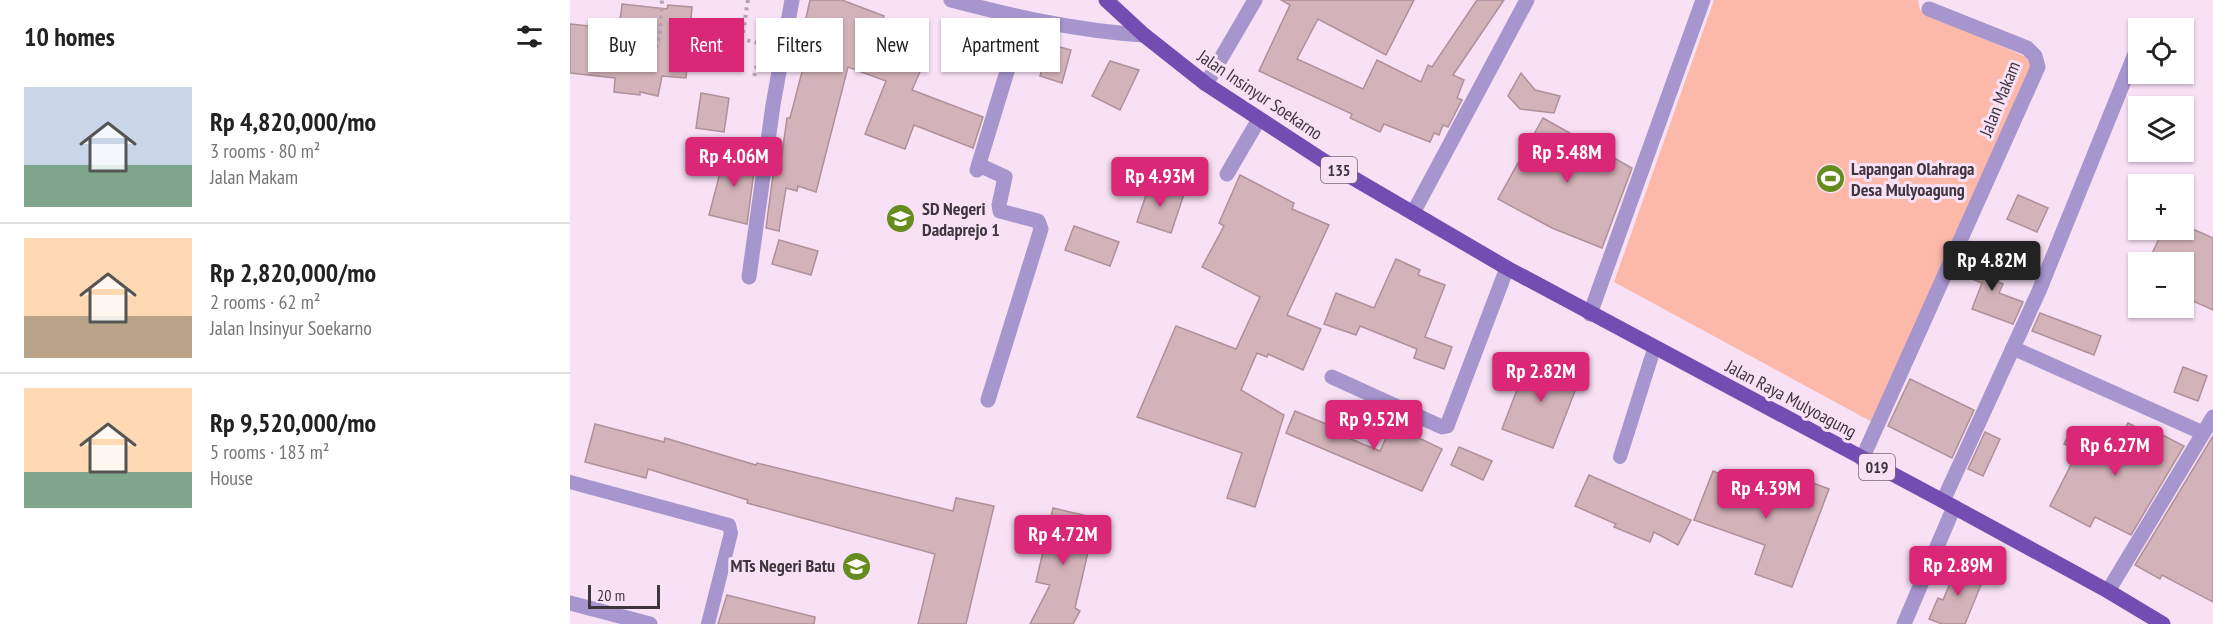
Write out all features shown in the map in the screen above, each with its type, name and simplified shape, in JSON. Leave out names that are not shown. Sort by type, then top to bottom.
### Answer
[{"type":"main road","name":"Jalan Insinyur Soekarno","points":[[1106,0],[1144,35],[1258,121],[1507,268],[1590,314]]},
{"type":"main road","name":"Jalan Raya Mulyoagung","points":[[1590,314],[1949,504],[2108,591],[2159,623]]},
{"type":"street","points":[[748,277],[773,105],[792,0]]},
{"type":"street","points":[[951,0],[1019,18]]},
{"type":"street","points":[[1206,84],[1255,0]]},
{"type":"street","points":[[1413,213],[1527,0]]},
{"type":"street","points":[[1590,314],[1703,0]]},
{"type":"street","name":"Jalan Makam","points":[[1862,459],[2038,67],[2035,56],[2027,48],[1929,9]]},
{"type":"street","points":[[1060,26],[1092,32],[1144,35]]},
{"type":"street","points":[[988,399],[1041,229],[1038,222],[1000,211],[999,205],[1005,177],[978,167],[1007,72]]},
{"type":"street","points":[[1904,624],[1949,504],[2066,227],[2128,72]]},
{"type":"street","points":[[1227,174],[1258,121]]},
{"type":"street","points":[[1332,377],[1442,427],[1447,426],[1507,268]]},
{"type":"street","points":[[2013,348],[2204,433]]},
{"type":"street","points":[[2108,591],[2213,417]]},
{"type":"street","points":[[570,603],[650,624]]},
{"type":"lane","points":[[1620,457],[1654,349]]},
{"type":"lane","points":[[570,482],[729,525],[731,533],[708,624]]},
{"type":"path","points":[[657,44],[663,0]]},
{"type":"path","points":[[748,0],[742,39],[762,44],[754,77]]},
{"type":"shaded area","name":"Lapangan Olahraga Desa Mulyoagung","points":[[1714,0],[1918,0],[1920,10],[2026,57],[2032,66],[1872,422],[1614,282]]},
{"type":"building","points":[[810,0],[842,0],[884,16],[883,18],[855,18],[855,70],[848,67],[816,192],[798,186],[797,191],[786,188],[779,231],[766,228],[775,160],[781,161],[787,118],[790,118],[802,72],[843,72],[843,18],[806,18]]},
{"type":"building","points":[[1281,0],[1414,0],[1386,55],[1318,19],[1297,59],[1363,89],[1377,60],[1421,82],[1428,65],[1432,67],[1477,0],[1504,0],[1453,75],[1464,80],[1457,98],[1462,100],[1448,127],[1443,125],[1439,135],[1434,133],[1430,142],[1384,124],[1380,132],[1350,118],[1352,114],[1259,71],[1290,5]]},
{"type":"building","points":[[622,4],[667,9],[668,5],[692,7],[691,18],[669,18],[669,72],[687,72],[686,78],[662,76],[658,96],[640,92],[640,95],[614,92],[615,78],[570,73],[570,24],[588,26],[588,72],[657,72],[657,18],[620,18]]},
{"type":"building","points":[[1060,47],[1071,50],[1062,83],[1040,76],[1041,72],[1060,72]]},
{"type":"building","points":[[1110,61],[1139,70],[1120,110],[1092,96]]},
{"type":"building","points":[[862,72],[920,72],[912,90],[983,117],[973,148],[914,125],[905,149],[865,134],[886,81]]},
{"type":"building","points":[[1521,73],[1535,90],[1560,96],[1554,113],[1520,109],[1508,96]]},
{"type":"building","points":[[701,93],[729,98],[724,132],[696,128]]},
{"type":"building","points":[[1543,118],[1632,168],[1602,248],[1552,228],[1498,199]]},
{"type":"building","points":[[726,150],[756,156],[747,224],[709,215]]},
{"type":"building","points":[[1240,175],[1294,203],[1292,209],[1329,225],[1287,315],[1321,329],[1303,370],[1268,354],[1267,357],[1257,353],[1241,390],[1284,415],[1255,507],[1227,498],[1242,453],[1137,417],[1176,326],[1236,349],[1260,297],[1202,267],[1224,226],[1219,223]]},
{"type":"building","points":[[1150,183],[1184,194],[1171,233],[1137,222]]},
{"type":"building","points":[[2018,195],[2048,208],[2037,232],[2007,219]]},
{"type":"building","points":[[1074,226],[1119,242],[1110,266],[1065,250]]},
{"type":"building","points":[[2194,230],[2213,238],[2213,310],[2194,301],[2194,252],[2153,252],[2158,240],[2194,240]]},
{"type":"building","points":[[779,240],[818,251],[811,275],[772,264]]},
{"type":"building","points":[[1974,256],[2004,270],[1998,282],[2003,284],[1999,293],[2023,302],[2013,324],[1972,309],[1982,283],[1965,276]]},
{"type":"building","points":[[1396,259],[1420,270],[1418,275],[1445,285],[1425,337],[1452,347],[1444,369],[1414,358],[1417,349],[1360,326],[1356,335],[1324,324],[1336,293],[1374,308]]},
{"type":"building","points":[[2040,313],[2101,336],[2094,355],[2032,331]]},
{"type":"building","points":[[1530,356],[1580,378],[1553,448],[1502,429]]},
{"type":"building","points":[[2183,367],[2207,376],[2198,401],[2174,392]]},
{"type":"building","points":[[1910,379],[1974,410],[1952,458],[1888,426]]},
{"type":"building","points":[[1295,411],[1338,429],[1336,433],[1380,451],[1392,425],[1442,449],[1422,491],[1286,433]]},
{"type":"building","points":[[2128,423],[2147,433],[2149,428],[2184,446],[2131,535],[2095,517],[2090,527],[2050,506],[2078,451],[2064,444],[2072,428],[2115,448]]},
{"type":"building","points":[[595,424],[664,442],[665,438],[756,465],[757,463],[953,511],[956,498],[994,506],[966,624],[918,624],[935,554],[747,503],[748,500],[648,469],[646,478],[585,462]]},
{"type":"building","points":[[1985,432],[2000,439],[1983,476],[1968,469]]},
{"type":"building","points":[[2213,436],[2213,602],[2162,575],[2160,579],[2135,565]]},
{"type":"building","points":[[1459,447],[1492,461],[1483,480],[1451,465]]},
{"type":"building","points":[[1713,471],[1783,499],[1792,475],[1829,489],[1792,587],[1755,574],[1765,545],[1694,520]]},
{"type":"building","points":[[1589,475],[1691,520],[1678,545],[1654,532],[1650,542],[1614,527],[1616,524],[1575,506]]},
{"type":"building","points":[[1053,508],[1096,518],[1075,608],[1080,611],[1073,624],[1030,624],[1050,585],[1036,582]]},
{"type":"building","points":[[1958,564],[1985,575],[1965,624],[1942,624],[1929,619],[1938,598],[1943,600]]},
{"type":"building","points":[[727,595],[815,617],[814,624],[718,624]]},
{"type":"place","name":"Lapangan Olahraga Desa Mulyoagung","points":[[1830,179]]},
{"type":"place","name":"SD Negeri Dadaprejo 1","points":[[901,219]]},
{"type":"place","name":"MTs Negeri Batu","points":[[856,566]]}]
